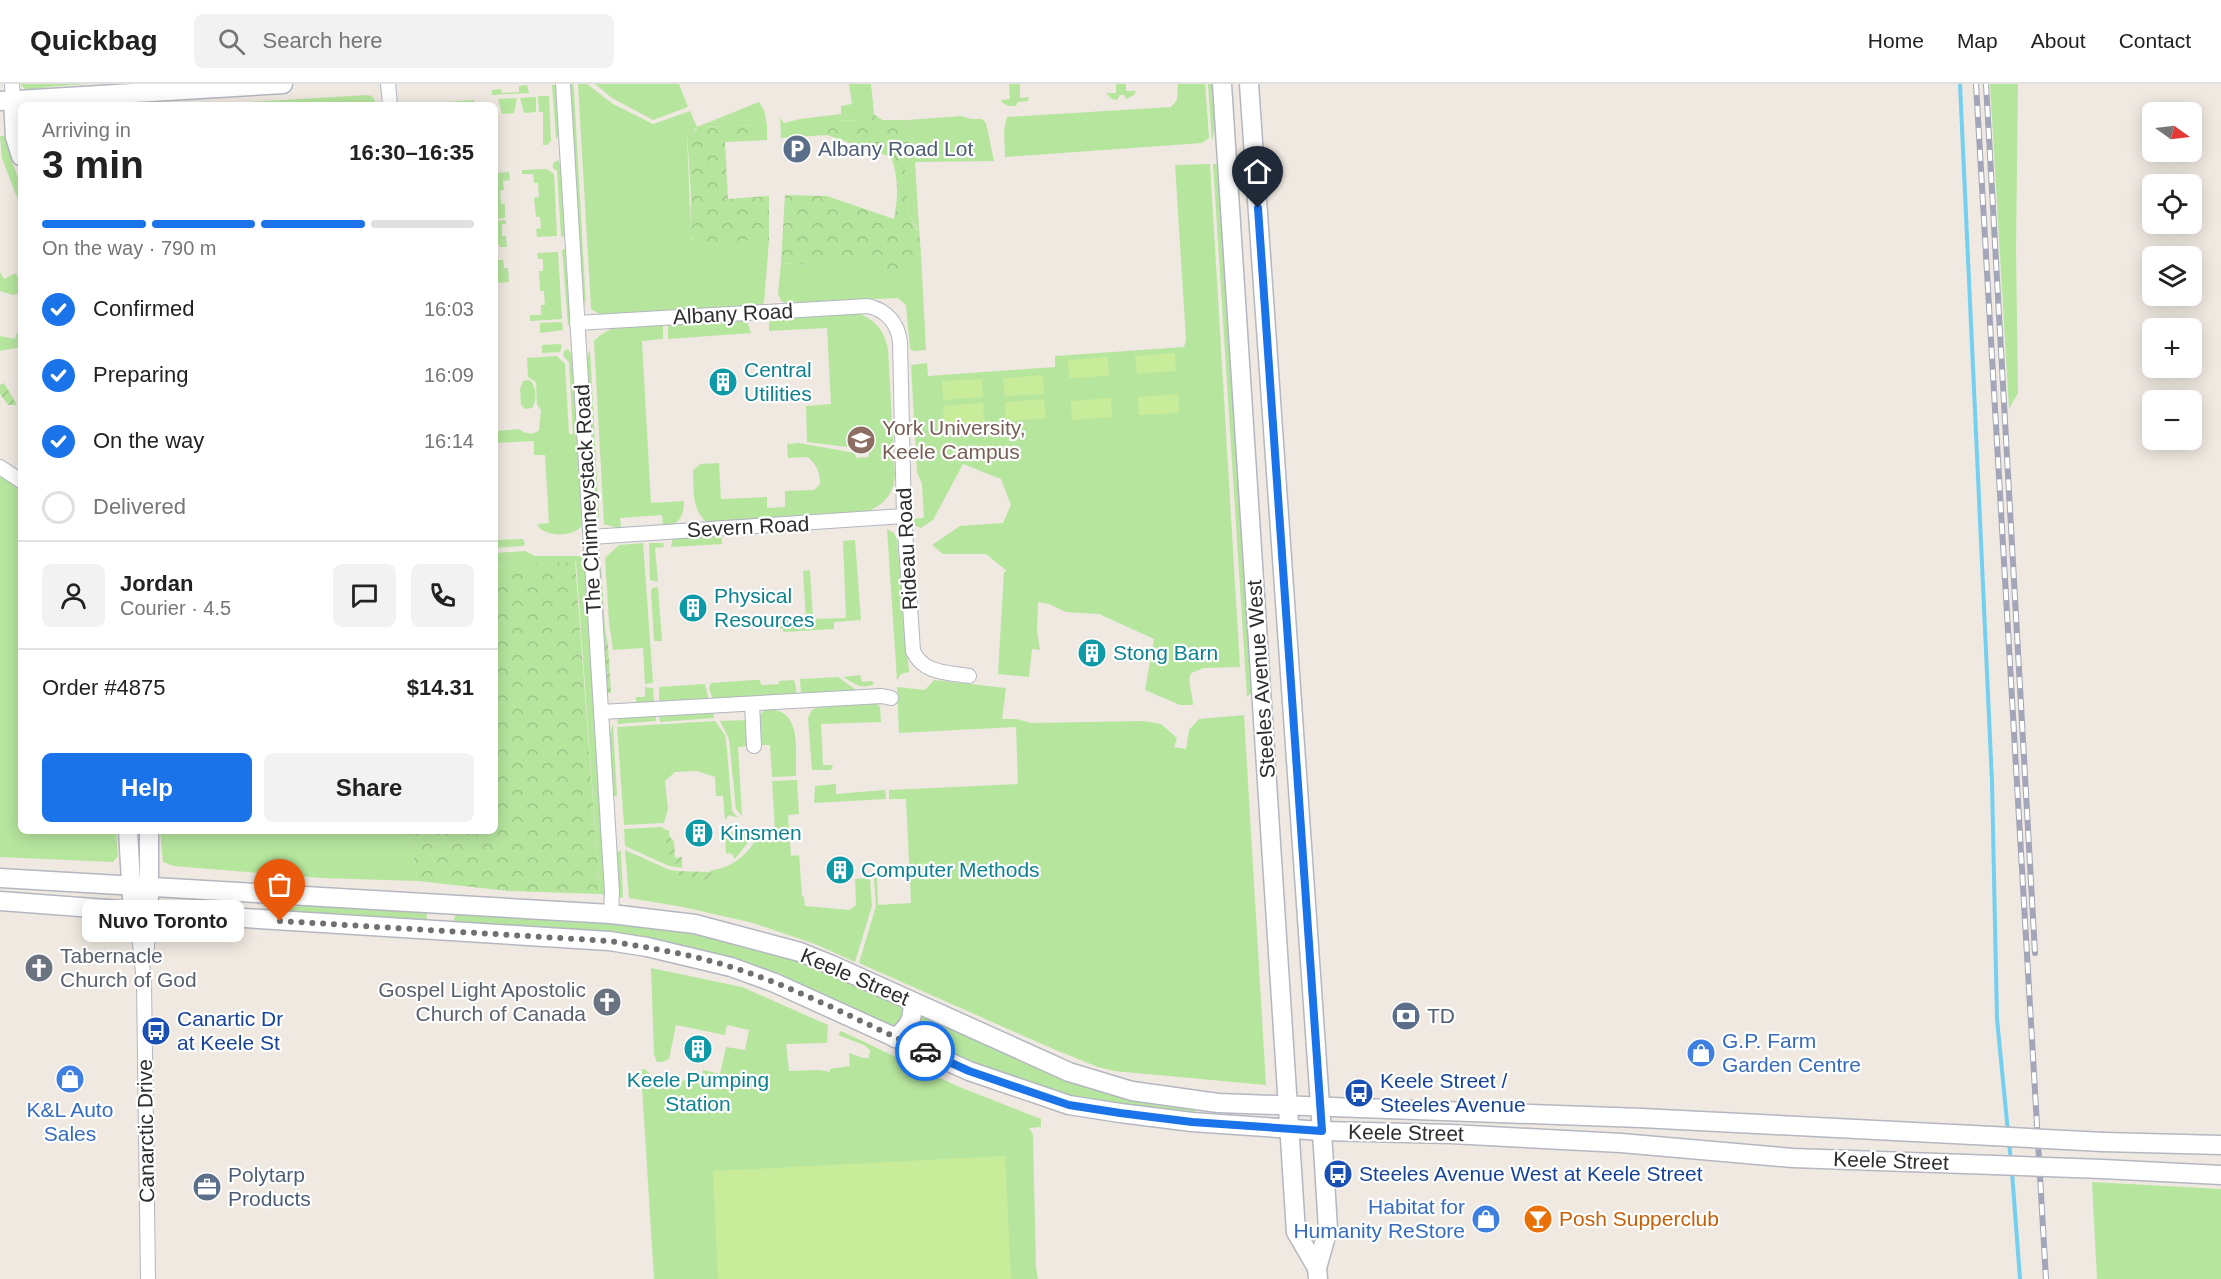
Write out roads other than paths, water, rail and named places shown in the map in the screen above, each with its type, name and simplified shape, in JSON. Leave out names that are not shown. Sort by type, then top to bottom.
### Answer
[{"type":"main road","points":[[18,146],[8,95],[174,93],[283,84]]},
{"type":"main road","name":"Steeles Avenue West","points":[[1222,84],[1296,1232],[1317,1274]]},
{"type":"main road","name":"Steeles Avenue West","points":[[1249,84],[1328,1229],[1317,1274]]},
{"type":"main road","points":[[129,834],[140,887]]},
{"type":"main road","points":[[140,887],[149,834]]},
{"type":"main road","name":"Keele Street","points":[[0,878],[611,914],[695,924],[761,940],[832,965],[1068,1072],[1100,1083],[1132,1091],[1218,1103],[1641,1118],[1992,1137],[2221,1145]]},
{"type":"main road","name":"Canarctic Drive","points":[[140,887],[141,911]]},
{"type":"main road","name":"Keele Street","points":[[0,901],[609,941],[731,967],[775,983],[969,1071],[1069,1105],[1172,1119],[1322,1131],[1451,1134],[1621,1143],[1793,1158],[2221,1174]]},
{"type":"main road","points":[[442,930],[441,917],[446,904]]},
{"type":"main road","points":[[896,1038],[909,1024],[913,1014],[912,1002]]},
{"type":"street","points":[[388,84],[390,102]]},
{"type":"street","name":"The Chimneystack Road","points":[[563,84],[612,892],[611,914]]},
{"type":"street","name":"Albany Road","points":[[578,323],[868,306],[886,314]]},
{"type":"street","name":"Rideau Road","points":[[886,314],[895,324],[900,340],[904,516],[913,651],[919,662],[928,669],[969,676]]},
{"type":"street","points":[[0,467],[18,479]]},
{"type":"street","name":"Severn Road","points":[[591,537],[904,516]]},
{"type":"street","points":[[600,712],[882,696],[891,698]]},
{"type":"street","points":[[752,704],[754,746]]},
{"type":"street","name":"Canarctic Drive","points":[[141,911],[139,933],[144,982],[148,1279]]},
{"type":"waterway","points":[[1960,84],[1992,782],[1997,1019],[2008,1132]]},
{"type":"waterway","points":[[2009,1142],[2011,1162]]},
{"type":"waterway","points":[[2012,1172],[2020,1279]]},
{"type":"railway","points":[[1976,84],[2046,1279]]},
{"type":"railway","points":[[1986,84],[2035,953]]},
{"type":"place","name":"Albany Road Lot","points":[[797,149]]},
{"type":"place","name":"Central Utilities","points":[[723,382]]},
{"type":"place","name":"York University, Keele Campus","points":[[861,440]]},
{"type":"place","name":"Physical Resources","points":[[693,608]]},
{"type":"place","name":"Stong Barn","points":[[1092,653]]},
{"type":"place","name":"Kinsmen","points":[[699,833]]},
{"type":"place","name":"Computer Methods","points":[[840,870]]},
{"type":"place","name":"Nuvo Toronto","points":[[280,921]]},
{"type":"place","name":"Tabernacle Church of God","points":[[39,968]]},
{"type":"place","name":"Gospel Light Apostolic Church of Canada","points":[[607,1002]]},
{"type":"place","name":"TD","points":[[1406,1016]]},
{"type":"place","name":"Canartic Dr at Keele St","points":[[156,1031]]},
{"type":"place","name":"Keele Pumping Station","points":[[698,1049]]},
{"type":"place","name":"G.P. Farm Garden Centre","points":[[1701,1053]]},
{"type":"place","name":"K&L Auto Sales","points":[[70,1079]]},
{"type":"place","name":"Keele Street / Steeles Avenue","points":[[1359,1093]]},
{"type":"place","name":"Steeles Avenue West at Keele Street","points":[[1338,1174]]},
{"type":"place","name":"Polytarp Products","points":[[207,1187]]},
{"type":"place","name":"Habitat for Humanity ReStore","points":[[1486,1219]]},
{"type":"place","name":"Posh Supperclub","points":[[1538,1219]]}]
